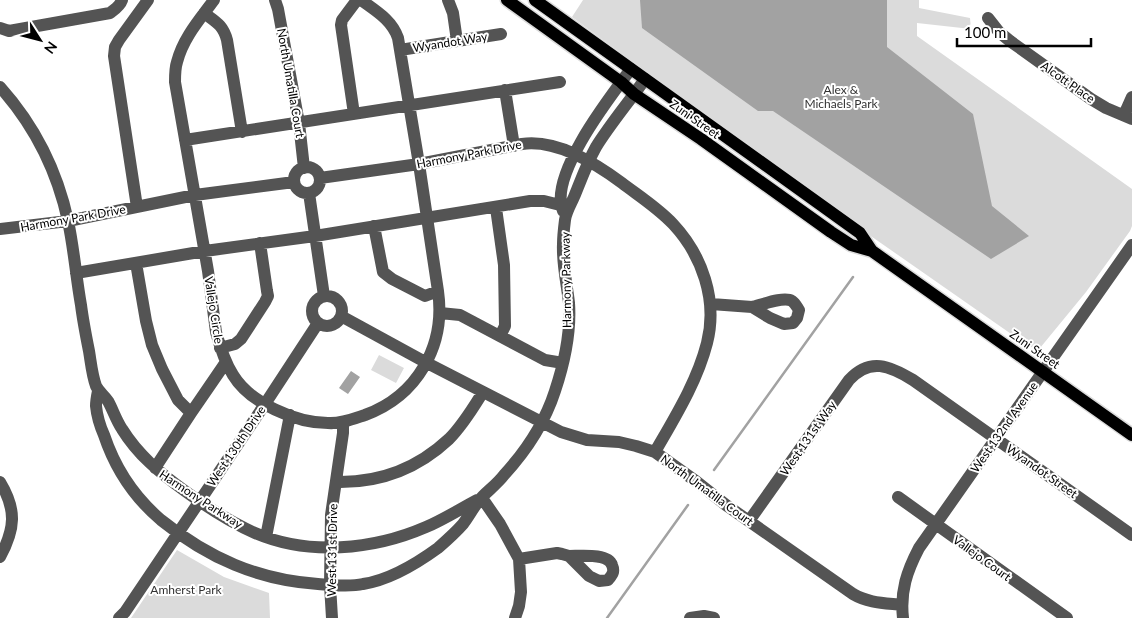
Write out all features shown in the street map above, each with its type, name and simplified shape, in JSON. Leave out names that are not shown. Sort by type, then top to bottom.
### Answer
[{"type":"main road","name":"Zuni Street","points":[[507,0],[634,94],[701,139],[831,232],[851,245],[872,251],[1132,435]]},
{"type":"main road","name":"Zuni Street","points":[[535,0],[860,233],[872,251]]},
{"type":"street","points":[[0,28],[9,31],[110,13],[122,0]]},
{"type":"street","points":[[136,207],[114,56],[115,47],[119,40],[148,0]]},
{"type":"street","name":"Vallejo Circle","points":[[214,0],[181,49],[176,68],[176,88],[220,348],[233,376],[251,395],[290,416],[329,424],[343,422],[386,406],[406,390],[427,363],[439,326],[440,313],[420,164],[398,38],[386,18],[361,0]]},
{"type":"street","name":"North Umatilla Court","points":[[275,0],[299,123],[304,168]]},
{"type":"street","points":[[354,114],[341,25],[342,20],[357,0]]},
{"type":"street","points":[[448,0],[453,13],[457,41]]},
{"type":"street","points":[[204,13],[220,24],[227,40],[242,132]]},
{"type":"street","name":"Alcott Place","points":[[988,18],[999,32],[1018,47],[1091,99],[1106,108],[1128,117]]},
{"type":"street","name":"Wyandot Way","points":[[400,50],[501,34]]},
{"type":"street","name":"Harmony Parkway","points":[[0,87],[22,113],[44,150],[57,182],[68,221],[90,361],[98,392],[96,404],[98,416],[109,451],[119,471],[136,495],[178,533],[202,549],[256,574],[304,584],[362,585],[388,577],[407,568],[439,547],[462,525],[482,498],[515,463],[542,422],[555,393],[563,363],[569,315],[562,246],[563,210],[561,192],[564,179],[583,138],[631,68]]},
{"type":"street","name":"Harmony Parkway","points":[[563,210],[597,146],[645,78]]},
{"type":"street","points":[[185,140],[560,82]]},
{"type":"street","points":[[505,90],[514,146]]},
{"type":"street","points":[[1128,117],[1132,97]]},
{"type":"street","name":"Harmony Park Drive","points":[[320,178],[420,164],[530,143],[549,145],[559,147],[574,154],[618,180],[664,215],[677,228],[698,261],[705,278],[711,304],[709,334],[702,359],[686,398],[655,452]]},
{"type":"street","points":[[304,168],[315,170],[320,178],[318,186],[309,193],[303,193],[298,190],[294,182],[295,174],[304,168]]},
{"type":"street","name":"Harmony Park Drive","points":[[0,229],[68,221],[195,194],[294,182]]},
{"type":"street","points":[[309,193],[324,296]]},
{"type":"street","points":[[76,272],[530,202],[544,201],[563,210]]},
{"type":"street","points":[[496,208],[504,265],[506,306],[505,326],[500,336]]},
{"type":"street","points":[[374,226],[383,272],[392,279],[425,296],[438,291]]},
{"type":"street","points":[[220,348],[235,344],[241,339],[268,296],[260,244]]},
{"type":"street","name":"West 132nd Avenue","points":[[903,618],[904,586],[910,566],[919,548],[1132,245]]},
{"type":"street","points":[[136,262],[152,345],[178,400],[191,413]]},
{"type":"street","points":[[324,296],[332,296],[342,308],[341,316],[337,322],[331,325],[318,323],[312,313],[314,302],[324,296]]},
{"type":"street","points":[[711,304],[752,307]]},
{"type":"street","points":[[440,313],[460,315],[546,360],[563,363]]},
{"type":"street","name":"North Umatilla Court","points":[[341,316],[561,432],[587,440],[619,442],[655,452],[749,521],[858,597],[870,601],[902,605]]},
{"type":"street","name":"West 130th Drive","points":[[119,618],[125,612],[318,323]]},
{"type":"street","points":[[155,468],[226,362]]},
{"type":"street","name":"Wyandot Street","points":[[875,366],[887,366],[901,372],[1132,535]]},
{"type":"street","name":"West 131st Way","points":[[749,521],[849,380],[861,370],[875,366]]},
{"type":"street","name":"Harmony Parkway","points":[[98,392],[107,400],[122,429],[132,443],[155,468],[199,501],[226,518],[257,534],[292,545],[330,548],[358,546],[392,539],[425,528],[482,498]]},
{"type":"street","points":[[336,482],[372,480],[390,475],[428,456],[449,439],[466,419],[483,392]]},
{"type":"street","points":[[266,537],[290,416]]},
{"type":"street","name":"West 131st Drive","points":[[332,618],[330,585],[331,515],[343,422]]},
{"type":"street","points":[[0,482],[12,509],[12,530],[0,557]]},
{"type":"street","name":"Vallejo Court","points":[[898,497],[1067,618]]},
{"type":"street","points":[[482,498],[500,524],[519,559],[521,592],[515,618]]},
{"type":"street","points":[[519,559],[557,553],[569,556]]},
{"type":"street","points":[[690,618],[704,616],[714,618]]},
{"type":"green space","name":"Alex & Michaels Park","points":[[583,0],[919,0],[919,8],[970,18],[971,29],[917,23],[917,36],[1132,189],[1132,226],[1130,231],[1086,292],[1040,348],[1030,347],[855,225],[572,17]]},
{"type":"green space","points":[[379,355],[404,368],[396,383],[371,370]]},
{"type":"green space","name":"Amherst Park","points":[[177,550],[224,577],[269,593],[270,618],[131,618]]},
{"type":"shaded area","points":[[640,0],[887,0],[887,47],[973,114],[992,206],[1029,236],[991,259],[773,111],[758,111],[642,28]]},
{"type":"shaded area","points":[[351,371],[360,377],[348,394],[339,388]]},
{"type":"waterway","points":[[714,470],[853,277]]},
{"type":"waterway","points":[[607,618],[688,505]]}]
